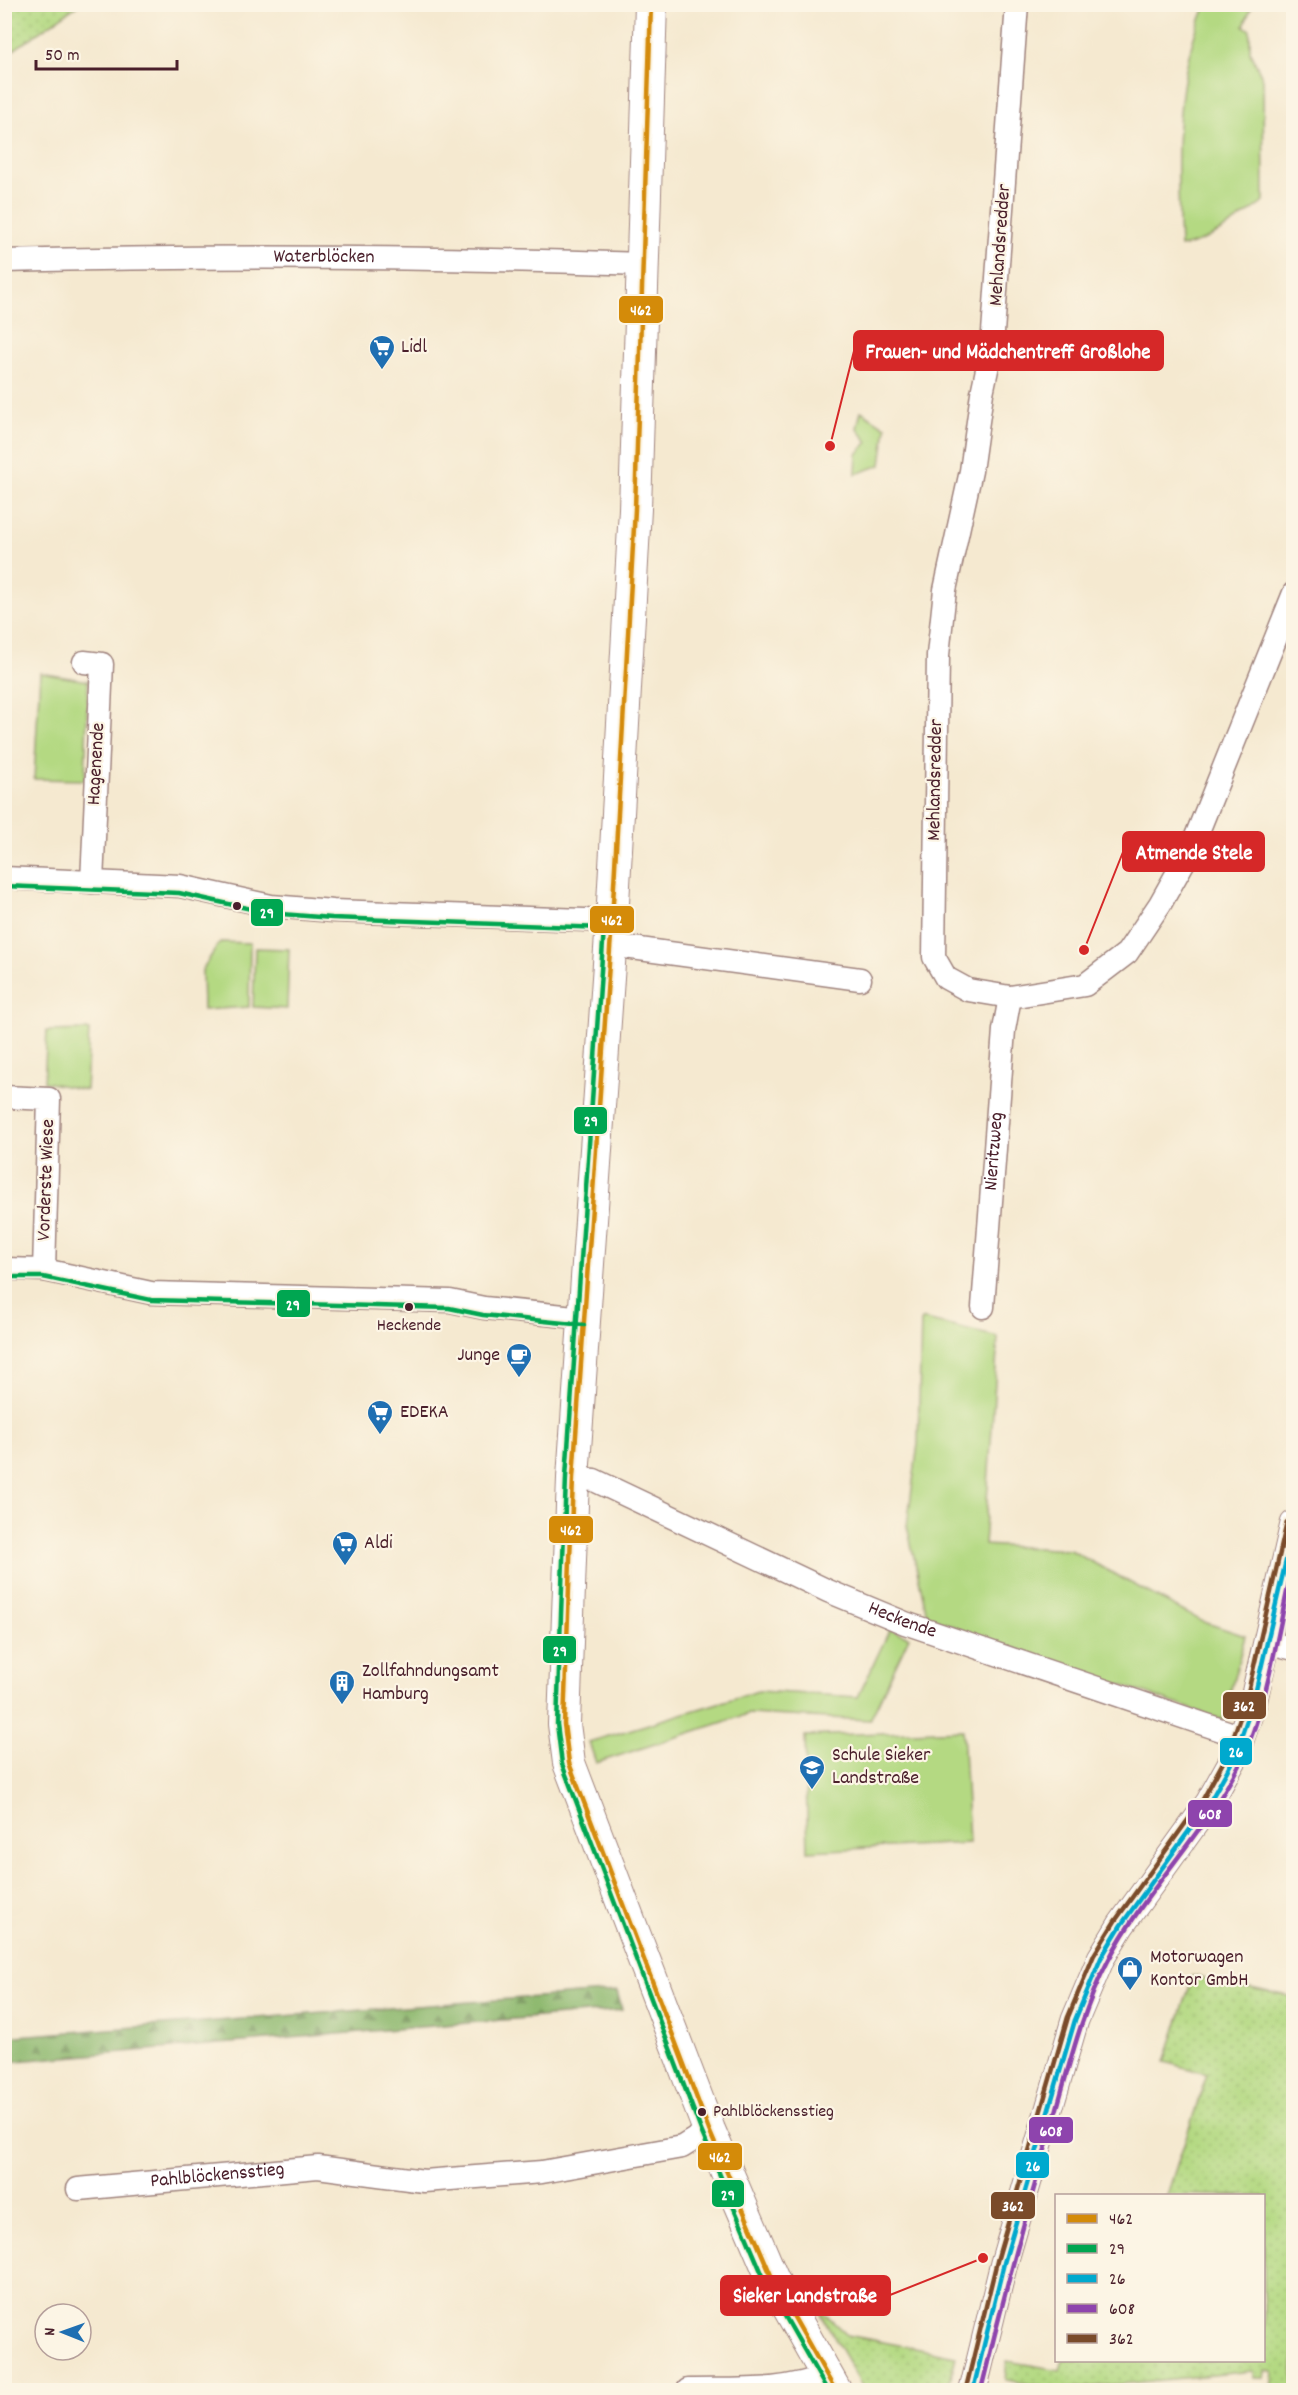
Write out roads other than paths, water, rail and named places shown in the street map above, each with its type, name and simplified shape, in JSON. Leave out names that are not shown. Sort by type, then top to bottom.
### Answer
[{"type":"main road","points":[[651,4],[635,509],[611,933],[573,1478],[564,1724],[569,1763],[709,2130],[773,2280],[831,2383]]},
{"type":"street","name":"Mehlandsredder","points":[[1017,4],[994,335],[971,471],[945,590],[938,656],[934,957],[946,978],[968,990],[1010,997],[1085,986],[1127,953],[1160,904],[1191,849],[1292,603]]},
{"type":"street","name":"Waterblöcken","points":[[4,261],[108,258],[471,259],[643,264]]},
{"type":"street","name":"Hagenende","points":[[84,662],[102,664],[92,882]]},
{"type":"street","points":[[4,878],[180,886],[271,906],[611,933],[860,979]]},
{"type":"street","name":"Nieritzweg","points":[[984,1307],[1004,1030],[1010,997]]},
{"type":"street","name":"Vorderste Wiese","points":[[4,1097],[49,1100],[44,1270]]},
{"type":"street","points":[[4,1269],[44,1270],[151,1293],[450,1302],[484,1308],[585,1318]]},
{"type":"street","name":"Heckende","points":[[573,1478],[594,1480],[828,1591],[905,1623],[1242,1737]]},
{"type":"street","points":[[973,2391],[1004,2263],[1065,2051],[1086,1989],[1120,1925],[1220,1785],[1242,1737],[1267,1642],[1293,1524]]},
{"type":"street","points":[[1267,1642],[1293,1649]]},
{"type":"street","name":"Pahlblöckensstieg","points":[[78,2189],[318,2167],[424,2181],[542,2172],[682,2147],[709,2130]]},
{"type":"street","points":[[688,2391],[831,2383]]},
{"type":"place","name":"Lidl","points":[[382,371]]},
{"type":"place","name":"Frauen- und Mädchentreff Großlohe","points":[[830,446]]},
{"type":"place","name":"Atmende Stele","points":[[1084,950]]},
{"type":"place","name":"Heckende","points":[[409,1307]]},
{"type":"place","name":"Junge","points":[[519,1379]]},
{"type":"place","name":"EDEKA","points":[[380,1436]]},
{"type":"place","name":"Aldi","points":[[345,1567]]},
{"type":"place","name":"Zollfahndungsamt Hamburg","points":[[342,1706]]},
{"type":"place","name":"Schule Sieker Landstraße","points":[[812,1791]]},
{"type":"place","name":"Motorwagen Kontor GmbH","points":[[1130,1992]]},
{"type":"place","name":"Pahlblöckensstieg","points":[[702,2112]]},
{"type":"place","name":"Sieker Landstraße","points":[[983,2258]]}]
